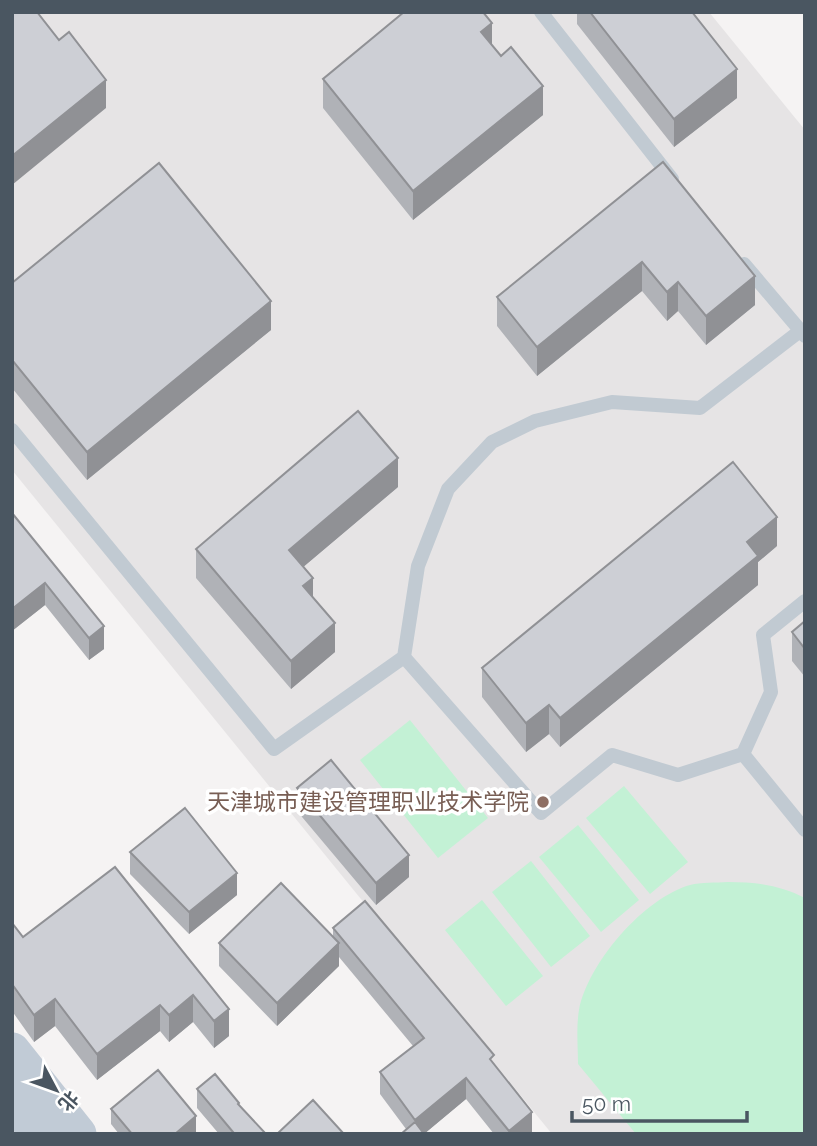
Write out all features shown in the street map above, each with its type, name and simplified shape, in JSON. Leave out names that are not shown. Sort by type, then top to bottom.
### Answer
[{"type":"street","points":[[12,1051],[78,1134]]},
{"type":"street","points":[[12,1100],[40,1134]]},
{"type":"lane","points":[[541,12],[682,190]]},
{"type":"lane","points":[[12,430],[274,749],[404,657],[418,566],[448,489],[492,442],[535,421],[612,402],[700,408],[802,334],[732,251]]},
{"type":"lane","points":[[404,657],[541,813],[612,755],[678,775],[743,754],[771,692],[764,635],[805,601]]},
{"type":"lane","points":[[743,754],[805,830]]},
{"type":"shaded area","name":"天津城市建设管理职业技术学院","points":[[12,12],[709,12],[805,130],[805,1134],[552,1134],[12,470]]},
{"type":"green space","points":[[410,720],[488,818],[438,858],[360,760]]},
{"type":"green space","points":[[624,786],[688,862],[650,894],[586,818]]},
{"type":"green space","points":[[578,825],[639,900],[601,932],[539,857]]},
{"type":"green space","points":[[531,861],[590,936],[551,967],[492,892]]},
{"type":"green space","points":[[728,882],[767,885],[805,898],[805,1134],[636,1134],[578,1064],[578,1017],[584,992],[606,953],[637,918],[655,903],[690,885]]},
{"type":"green space","points":[[482,900],[543,976],[506,1006],[445,930]]},
{"type":"building","points":[[12,12],[37,12],[59,40],[69,32],[106,80],[12,156]]},
{"type":"building","points":[[404,12],[483,12],[492,23],[481,32],[501,56],[511,47],[543,86],[413,191],[323,79]]},
{"type":"building","points":[[590,12],[692,12],[737,69],[674,119]]},
{"type":"building","points":[[663,162],[755,276],[706,316],[678,282],[667,292],[642,262],[537,347],[497,297]]},
{"type":"building","points":[[159,163],[271,301],[87,452],[12,360],[12,283]]},
{"type":"building","points":[[358,411],[398,458],[289,550],[313,578],[303,586],[335,623],[291,661],[196,549]]},
{"type":"building","points":[[733,462],[777,517],[747,542],[758,556],[560,718],[549,705],[526,723],[482,668]]},
{"type":"building","points":[[12,513],[104,626],[89,638],[45,583],[12,609]]},
{"type":"building","points":[[805,621],[805,649],[792,632]]},
{"type":"building","points":[[331,760],[409,855],[376,883],[297,788]]},
{"type":"building","points":[[185,808],[237,873],[189,912],[130,852]]},
{"type":"building","points":[[115,867],[229,1009],[214,1021],[193,995],[169,1015],[160,1005],[97,1054],[55,999],[34,1015],[12,984],[12,923],[23,937]]},
{"type":"building","points":[[281,883],[339,943],[277,1003],[219,943]]},
{"type":"building","points":[[365,901],[494,1055],[490,1059],[532,1112],[509,1131],[466,1078],[415,1120],[380,1072],[424,1038],[333,928]]},
{"type":"building","points":[[158,1070],[196,1116],[175,1134],[132,1134],[111,1109]]},
{"type":"building","points":[[215,1074],[266,1134],[231,1134],[233,1132],[197,1089]]},
{"type":"building","points":[[313,1100],[344,1134],[277,1134]]},
{"type":"building","points":[[415,1122],[424,1134],[401,1134]]},
{"type":"place","name":"天津城市建设管理职业技术学院","points":[[543,802]]}]
